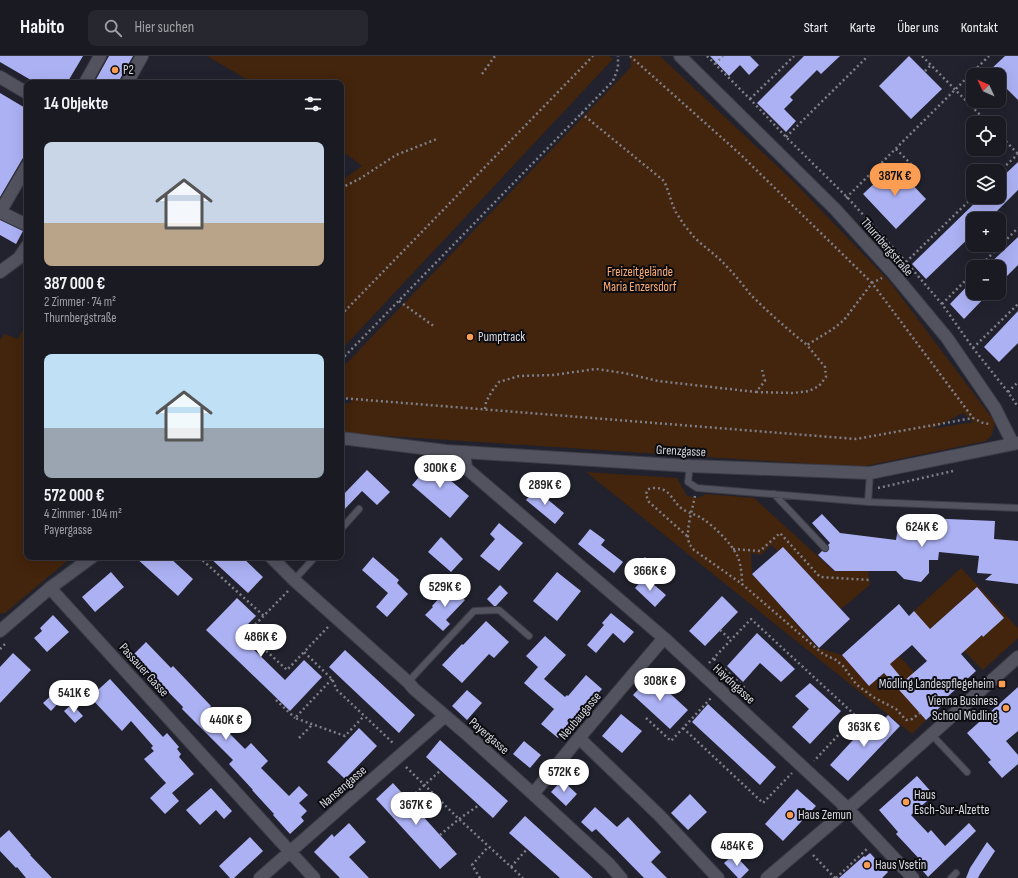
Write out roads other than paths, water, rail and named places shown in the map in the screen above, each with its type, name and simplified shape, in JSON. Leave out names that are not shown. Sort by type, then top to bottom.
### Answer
[{"type":"street","points":[[87,80],[100,56]]},
{"type":"street","points":[[129,80],[142,56]]},
{"type":"street","name":"Thurnbergstraße","points":[[680,56],[835,209],[893,273],[947,338],[995,408],[1015,444]]},
{"type":"street","points":[[0,77],[24,91]]},
{"type":"street","points":[[24,171],[0,212],[24,224]]},
{"type":"street","points":[[0,272],[19,258],[24,250]]},
{"type":"street","name":"Grenzgasse","points":[[344,438],[464,452],[690,466],[870,473],[1015,444]]},
{"type":"street","name":"Haydngasse","points":[[464,452],[466,468],[664,638],[848,809],[913,878]]},
{"type":"street","points":[[0,631],[50,588],[88,560]]},
{"type":"street","name":"Payergasse","points":[[273,560],[533,794],[609,864],[621,878]]},
{"type":"street","name":"Passauer Gasse","points":[[50,588],[314,878]]},
{"type":"street","name":"Neubaugasse","points":[[533,794],[664,638]]},
{"type":"street","points":[[767,878],[848,809],[1018,657]]},
{"type":"street","name":"Nansengasse","points":[[260,878],[445,716]]},
{"type":"street","points":[[579,738],[660,816],[718,878]]},
{"type":"lane","points":[[690,466],[688,482],[697,488],[868,502],[1018,508]]},
{"type":"lane","points":[[868,502],[870,473]]},
{"type":"lane","points":[[774,494],[825,548]]},
{"type":"lane","points":[[344,526],[359,509]]},
{"type":"lane","points":[[295,581],[312,560]]},
{"type":"lane","points":[[408,682],[474,611],[499,610],[529,636]]},
{"type":"lane","points":[[932,734],[967,772]]},
{"type":"place","name":"P2","points":[[115,70]]},
{"type":"place","name":"Pumptrack","points":[[470,337]]},
{"type":"place","name":"Mödling Landespflegeheim","points":[[1002,684]]},
{"type":"place","name":"Vienna Business School Mödling","points":[[1006,708]]},
{"type":"place","name":"Haus Esch-Sur-Alzette","points":[[906,802]]},
{"type":"place","name":"Haus Zemun","points":[[790,815]]},
{"type":"place","name":"Haus Vsetin","points":[[867,865]]},
{"type":"park label","name":"Freizeitgelände Maria Enzersdorf","points":[[640,280]]}]
